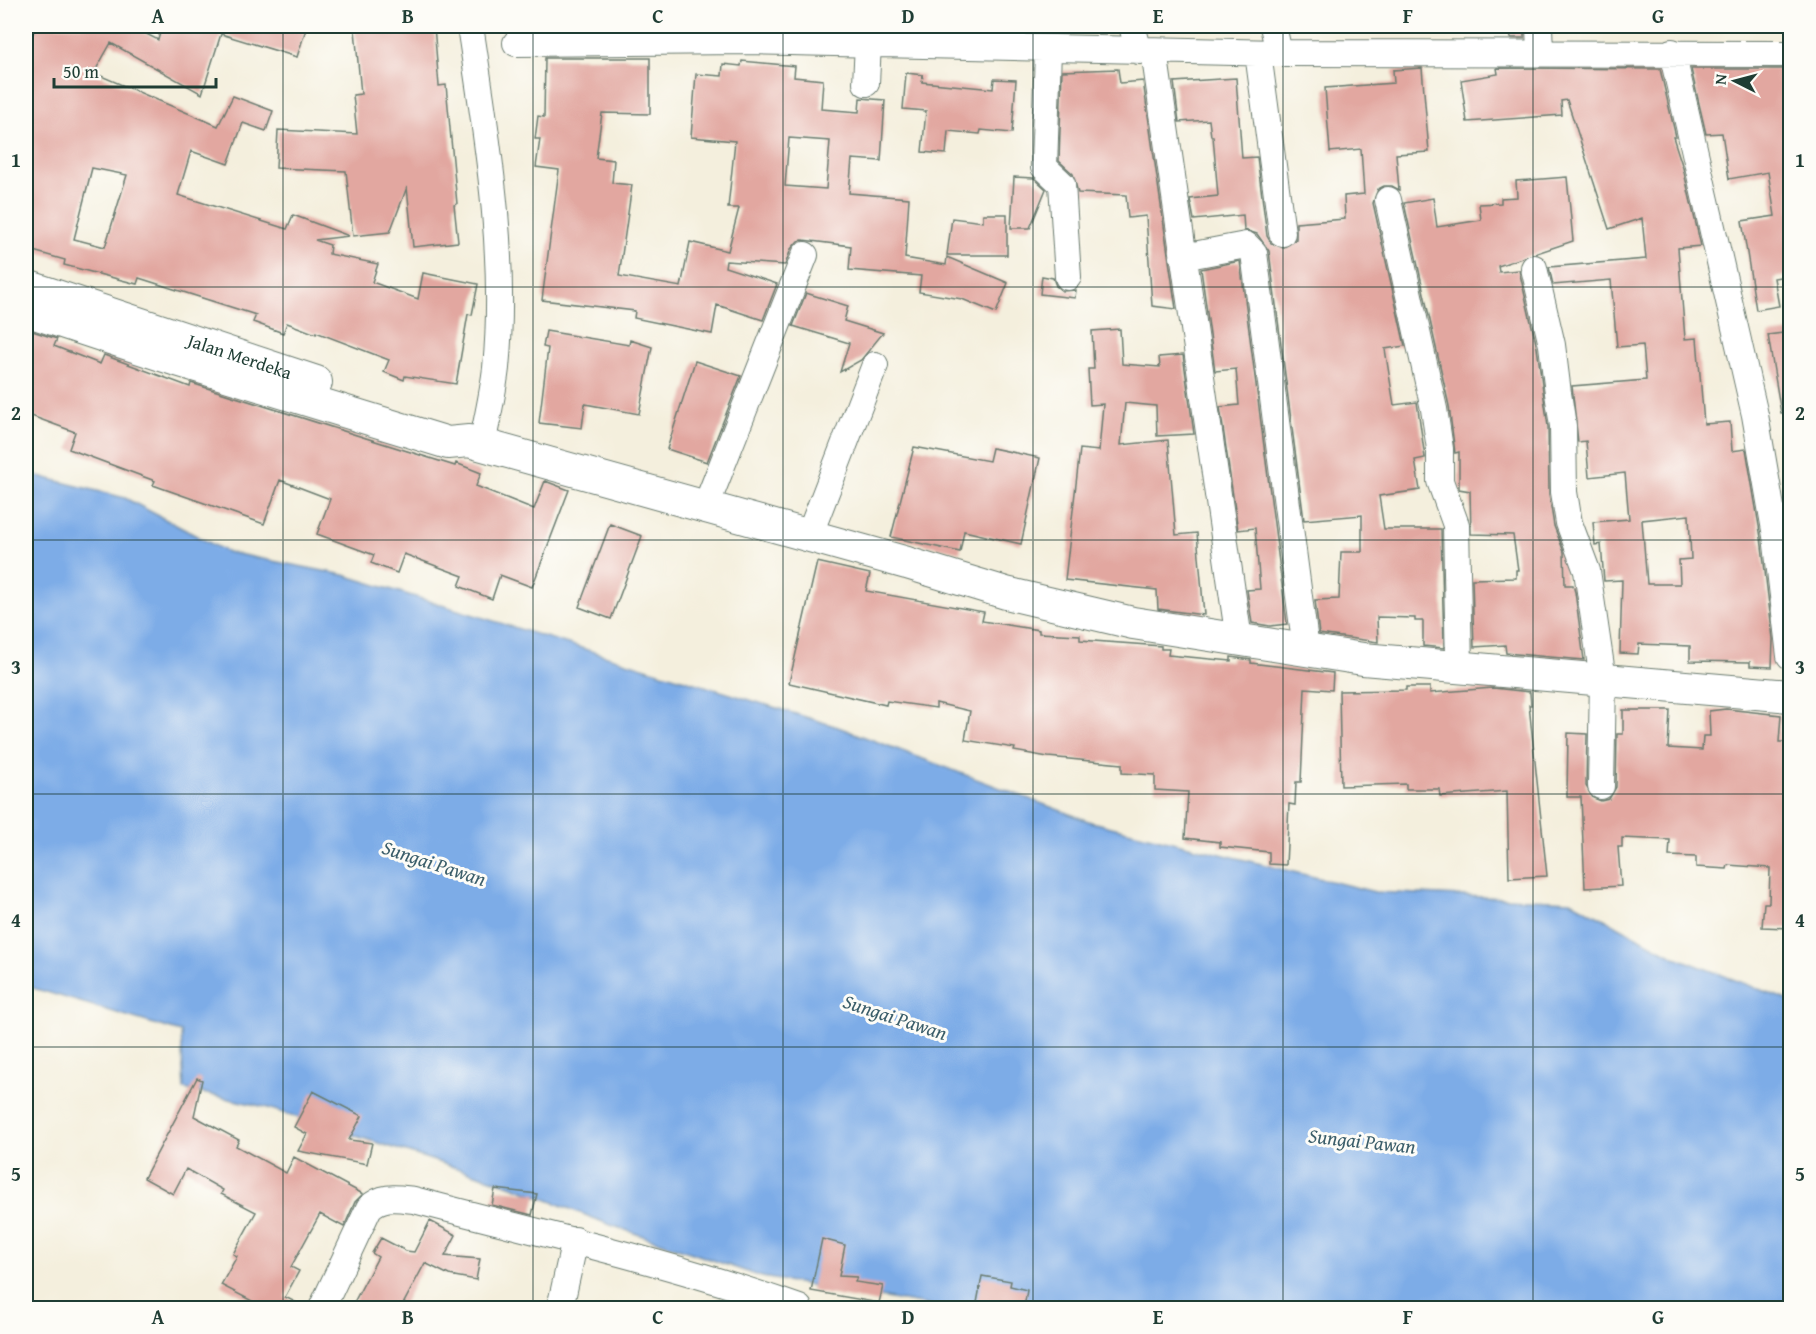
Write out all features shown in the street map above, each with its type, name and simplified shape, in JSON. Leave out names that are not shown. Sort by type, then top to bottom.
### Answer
[{"type":"main road","name":"Jalan Merdeka","points":[[26,286],[316,393]]},
{"type":"main road","name":"Jalan Merdeka","points":[[26,310],[316,393],[463,439],[1041,602],[1133,624],[1363,659],[1791,696]]},
{"type":"street","points":[[1132,26],[1146,51],[1183,257],[1239,640]]},
{"type":"street","points":[[1273,26],[1268,53],[1282,233]]},
{"type":"street","points":[[1539,26],[1540,53]]},
{"type":"street","points":[[463,439],[495,370],[498,269],[491,174],[472,34],[512,43],[745,41],[1048,50],[1268,53],[1791,54]]},
{"type":"street","points":[[866,83],[868,44]]},
{"type":"street","points":[[1048,50],[1044,167],[1062,184],[1068,277]]},
{"type":"street","points":[[1672,52],[1755,415],[1776,536],[1791,656]]},
{"type":"street","points":[[1388,200],[1434,409],[1440,448],[1440,481],[1456,525],[1459,667]]},
{"type":"street","points":[[1183,257],[1246,245],[1254,253],[1306,650]]},
{"type":"street","points":[[706,506],[805,255]]},
{"type":"street","points":[[1534,268],[1551,345],[1563,426],[1564,492],[1569,523],[1587,571],[1603,680],[1601,786]]},
{"type":"street","points":[[809,536],[875,364]]},
{"type":"street","points":[[322,1308],[355,1233],[369,1208],[377,1200],[390,1197],[414,1200],[575,1240],[754,1292],[799,1308]]},
{"type":"street","points":[[560,1308],[575,1240]]},
{"type":"water","name":"Sungai Pawan","points":[[26,473],[125,498],[227,552],[344,575],[838,727],[1091,822],[1375,892],[1571,901],[1675,957],[1790,1001],[1790,1308],[944,1308],[762,1277],[608,1224],[510,1185],[265,1107],[184,1089],[181,1032],[26,986]]},
{"type":"building","points":[[37,26],[131,26],[158,40],[162,26],[307,26],[297,57],[221,34],[202,94],[111,43],[94,73],[218,126],[233,96],[273,111],[266,131],[243,123],[228,164],[191,151],[178,195],[287,229],[293,215],[349,236],[315,240],[330,245],[329,254],[378,264],[372,282],[418,299],[423,273],[478,284],[472,315],[468,314],[456,384],[405,376],[404,380],[384,372],[389,360],[316,332],[316,334],[287,323],[283,333],[253,322],[256,315],[139,278],[137,284],[64,265],[65,260],[26,249],[26,90],[32,78],[26,75],[26,46]],"holes":[[[92,168],[127,175],[105,247],[74,239]]]},
{"type":"building","points":[[434,26],[439,86],[446,85],[457,204],[454,205],[458,242],[413,247],[407,187],[390,232],[353,236],[346,171],[276,168],[278,130],[357,134],[353,95],[361,94],[355,30]]},
{"type":"building","points":[[1509,26],[1524,26],[1524,38],[1511,38]]},
{"type":"building","points":[[545,58],[650,58],[650,114],[602,113],[596,158],[614,160],[612,183],[632,185],[619,276],[681,287],[690,242],[728,251],[739,208],[728,208],[735,141],[691,137],[696,74],[722,76],[723,64],[741,66],[742,61],[795,66],[794,77],[823,80],[821,109],[859,112],[860,98],[885,100],[881,161],[852,159],[849,193],[909,198],[905,258],[946,265],[947,257],[1008,283],[996,313],[962,299],[919,292],[921,276],[849,270],[851,246],[803,240],[798,241],[791,249],[785,265],[726,261],[725,267],[777,284],[763,320],[717,305],[712,334],[634,318],[635,311],[542,300],[559,170],[536,167],[540,139],[535,139],[538,116],[544,117]],"holes":[[[789,138],[830,141],[826,189],[785,186]]]},
{"type":"building","points":[[1422,68],[1429,152],[1396,154],[1399,190],[1392,186],[1378,189],[1373,203],[1405,346],[1385,349],[1394,405],[1417,402],[1425,458],[1415,460],[1420,490],[1379,496],[1384,529],[1441,529],[1444,648],[1423,646],[1423,621],[1415,621],[1415,618],[1377,617],[1378,642],[1319,634],[1315,600],[1339,599],[1341,552],[1362,552],[1362,515],[1304,520],[1269,251],[1257,234],[1244,230],[1243,215],[1194,220],[1190,199],[1218,196],[1213,136],[1211,136],[1209,120],[1179,122],[1174,82],[1236,78],[1242,158],[1257,157],[1267,236],[1271,243],[1283,248],[1296,239],[1296,223],[1345,219],[1344,196],[1364,194],[1361,149],[1330,152],[1325,88],[1394,83],[1393,70]]},
{"type":"building","points":[[1497,68],[1660,69],[1676,137],[1673,137],[1683,168],[1701,246],[1678,248],[1685,339],[1697,338],[1704,424],[1730,422],[1732,451],[1746,449],[1761,538],[1773,639],[1772,667],[1750,666],[1750,662],[1690,661],[1690,646],[1639,644],[1638,654],[1620,653],[1622,580],[1604,581],[1601,544],[1595,545],[1593,522],[1629,519],[1625,473],[1589,477],[1586,441],[1578,442],[1572,386],[1646,380],[1643,345],[1617,347],[1611,280],[1553,285],[1549,267],[1646,259],[1642,218],[1609,229],[1567,100],[1561,101],[1562,115],[1467,122],[1461,80],[1498,74]],"holes":[[[1689,515],[1691,559],[1679,560],[1680,584],[1647,584],[1642,520]]]},
{"type":"building","points":[[1118,69],[1120,83],[1143,81],[1176,309],[1152,306],[1146,216],[1128,218],[1126,195],[1078,193],[1073,174],[1059,161],[1062,71]]},
{"type":"building","points":[[1691,69],[1789,69],[1791,275],[1774,278],[1779,306],[1756,310],[1742,221],[1775,216],[1768,172],[1729,179],[1722,133],[1706,134]]},
{"type":"building","points":[[906,73],[923,75],[922,82],[993,89],[994,79],[1016,80],[1012,133],[981,130],[980,134],[948,131],[946,154],[922,152],[926,111],[903,109]]},
{"type":"building","points":[[1014,177],[1034,178],[1046,189],[1030,228],[1011,228]]},
{"type":"building","points":[[1567,177],[1573,241],[1498,266],[1499,272],[1519,270],[1537,348],[1548,427],[1549,494],[1554,526],[1564,552],[1565,585],[1573,585],[1575,592],[1584,660],[1506,653],[1505,645],[1474,647],[1472,579],[1516,578],[1516,570],[1518,570],[1513,535],[1471,534],[1470,491],[1459,489],[1459,452],[1455,453],[1449,406],[1404,203],[1433,198],[1437,227],[1481,220],[1479,204],[1501,203],[1501,198],[1517,197],[1516,181]]},
{"type":"building","points":[[983,214],[1007,214],[1007,255],[947,255],[952,218],[983,222]]},
{"type":"building","points":[[1240,261],[1287,624],[1270,626],[1252,623],[1247,590],[1260,589],[1255,528],[1238,530],[1220,407],[1239,405],[1236,369],[1215,371],[1201,269]]},
{"type":"building","points":[[1042,276],[1053,278],[1056,286],[1062,291],[1076,290],[1075,298],[1040,294]]},
{"type":"building","points":[[806,293],[848,306],[844,321],[883,333],[861,360],[840,372],[849,343],[793,326]]},
{"type":"building","points":[[26,329],[57,339],[54,346],[100,364],[104,355],[190,387],[191,383],[455,466],[456,463],[481,473],[476,486],[534,509],[545,481],[569,490],[532,587],[500,575],[492,599],[459,586],[463,576],[404,554],[397,573],[371,563],[374,555],[317,534],[330,499],[280,480],[264,524],[153,485],[155,481],[69,449],[75,432],[26,414]]},
{"type":"building","points":[[1120,329],[1122,364],[1160,367],[1159,357],[1183,355],[1194,434],[1157,436],[1156,406],[1125,403],[1121,445],[1168,440],[1176,535],[1197,533],[1204,615],[1158,609],[1157,590],[1065,580],[1080,449],[1099,451],[1103,404],[1090,405],[1088,369],[1094,369],[1092,331]]},
{"type":"building","points":[[546,331],[629,345],[630,340],[652,347],[639,414],[585,404],[582,428],[539,423],[548,348],[543,347]]},
{"type":"building","points":[[1791,332],[1791,412],[1781,413],[1768,335]]},
{"type":"building","points":[[695,361],[741,376],[707,462],[667,449]]},
{"type":"building","points":[[914,447],[989,461],[992,448],[1040,458],[1021,544],[964,531],[960,552],[891,537]]},
{"type":"building","points":[[610,524],[642,536],[611,619],[579,607]]},
{"type":"building","points":[[817,562],[870,574],[866,591],[984,612],[982,621],[1039,630],[1039,633],[1080,635],[1080,640],[1161,646],[1161,649],[1169,649],[1168,655],[1231,661],[1231,657],[1251,660],[1251,663],[1333,673],[1332,690],[1305,688],[1301,782],[1296,782],[1295,805],[1289,804],[1286,865],[1269,864],[1269,852],[1220,847],[1220,842],[1185,838],[1188,792],[1155,790],[1155,775],[1122,773],[1122,764],[1048,757],[1014,751],[1015,748],[965,740],[970,711],[936,703],[936,708],[887,701],[886,705],[789,683]]},
{"type":"building","points":[[1406,687],[1430,687],[1430,693],[1493,688],[1530,692],[1531,705],[1529,705],[1547,876],[1509,878],[1507,791],[1440,796],[1439,789],[1406,789],[1406,784],[1341,786],[1339,691],[1406,690]]},
{"type":"building","points":[[1726,709],[1781,715],[1779,742],[1791,742],[1789,928],[1762,927],[1764,903],[1769,903],[1770,868],[1728,865],[1727,869],[1696,867],[1696,857],[1669,856],[1670,840],[1622,838],[1622,847],[1618,847],[1621,886],[1585,888],[1581,797],[1567,797],[1568,733],[1587,734],[1586,786],[1593,798],[1601,801],[1609,799],[1616,787],[1617,734],[1623,734],[1623,710],[1670,710],[1668,748],[1702,750],[1703,736],[1710,736],[1709,711]]},
{"type":"building","points":[[197,1078],[202,1080],[194,1116],[239,1140],[236,1146],[286,1173],[294,1157],[363,1194],[355,1202],[344,1227],[320,1214],[291,1267],[299,1271],[285,1297],[307,1308],[253,1308],[256,1303],[221,1285],[237,1256],[233,1254],[256,1212],[221,1194],[223,1190],[186,1169],[173,1194],[144,1178]]},
{"type":"building","points":[[313,1091],[362,1116],[349,1140],[372,1143],[367,1164],[298,1151],[307,1134],[294,1127]]},
{"type":"building","points":[[495,1189],[537,1194],[532,1215],[492,1205]]},
{"type":"building","points":[[430,1221],[456,1235],[445,1256],[480,1259],[476,1280],[449,1275],[425,1263],[401,1308],[351,1308],[378,1257],[372,1253],[381,1238],[406,1251],[414,1252]]},
{"type":"building","points":[[822,1239],[845,1245],[839,1276],[857,1277],[855,1282],[883,1286],[879,1303],[811,1291]]},
{"type":"building","points":[[982,1276],[1011,1281],[1010,1286],[1027,1290],[1024,1308],[976,1308]]}]
